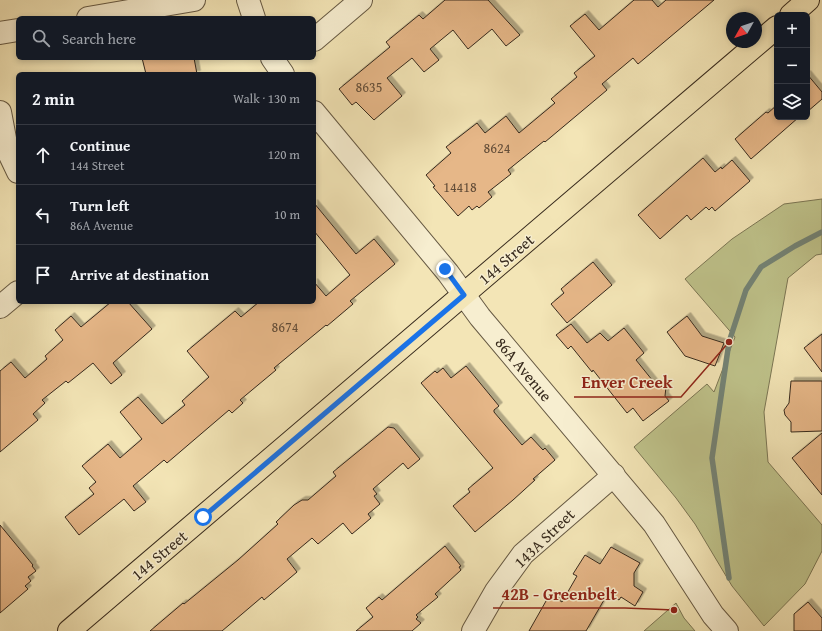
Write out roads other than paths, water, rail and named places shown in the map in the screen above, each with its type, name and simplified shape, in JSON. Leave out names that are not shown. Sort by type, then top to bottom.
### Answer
[{"type":"main road","points":[[794,12],[808,0]]},
{"type":"main road","name":"144 Street","points":[[69,631],[774,30]]},
{"type":"street","points":[[100,16],[194,0]]},
{"type":"street","points":[[248,0],[253,16]]},
{"type":"street","points":[[316,38],[361,0]]},
{"type":"street","points":[[0,33],[16,30]]},
{"type":"street","points":[[0,112],[7,149],[16,169]]},
{"type":"street","name":"86A Avenue","points":[[316,114],[448,273],[480,317],[654,524],[713,615],[727,631]]},
{"type":"street","points":[[0,307],[16,294]]},
{"type":"street","name":"143A Street","points":[[473,631],[496,591],[523,554],[614,475]]},
{"type":"waterway","points":[[729,578],[712,458],[729,342],[746,290],[761,267],[795,246],[822,232]]},
{"type":"place","name":"Enver Creek","points":[[729,342]]},
{"type":"place","name":"42B - Greenbelt","points":[[674,610]]}]
